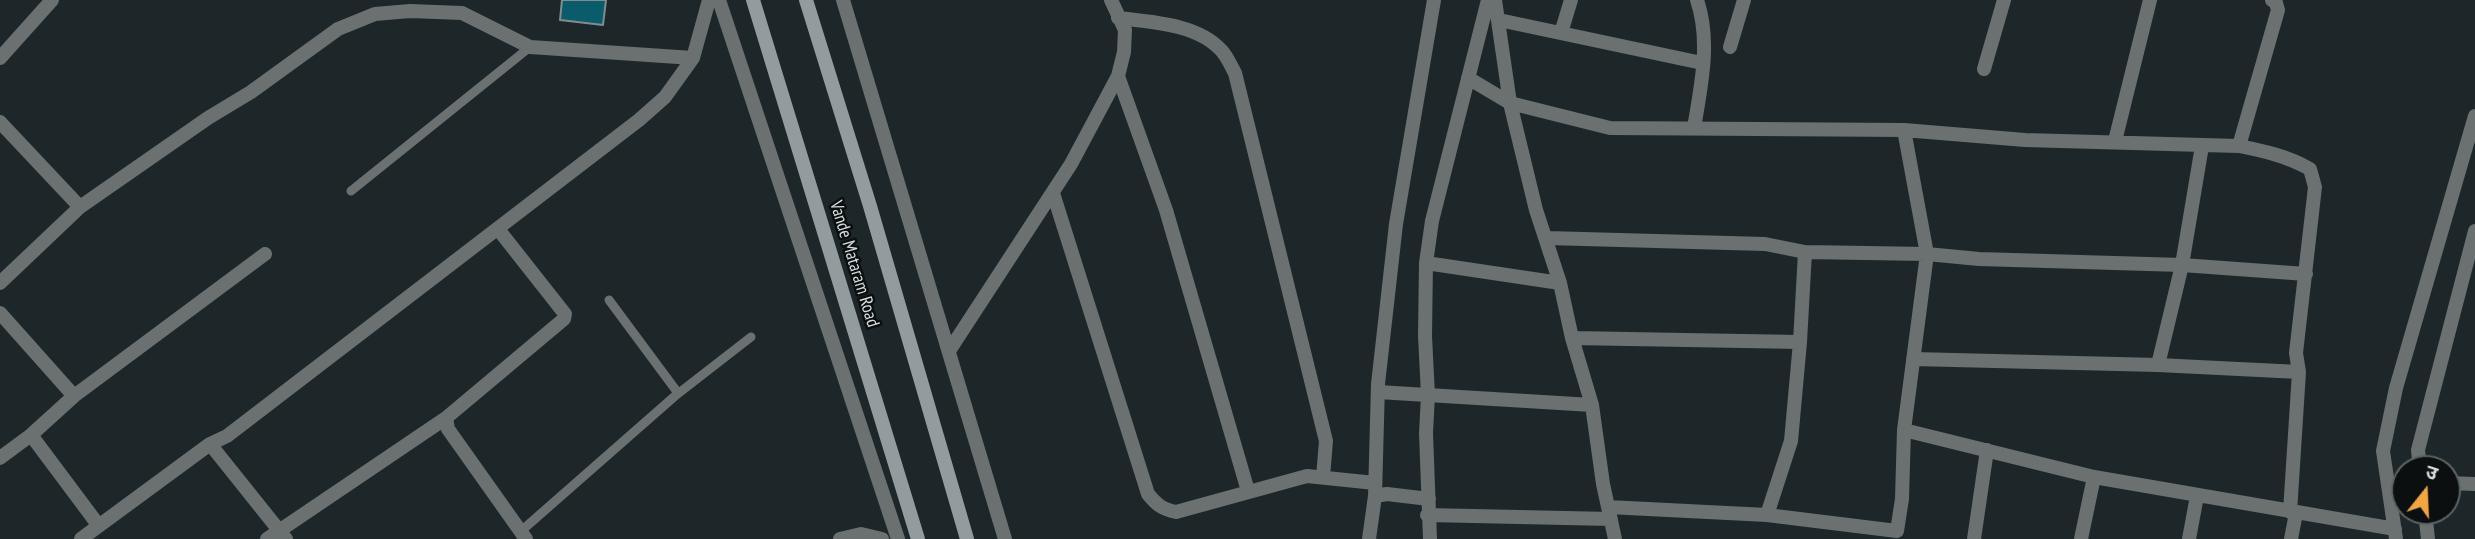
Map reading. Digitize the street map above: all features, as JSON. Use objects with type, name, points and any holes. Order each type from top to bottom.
[{"type":"main road","name":"Vande Mataram Road","points":[[753,0],[909,538]]},
{"type":"main road","name":"Vande Mataram Road","points":[[806,0],[870,206],[967,539]]},
{"type":"street","points":[[0,58],[52,0]]},
{"type":"street","points":[[80,539],[211,444],[227,436],[639,120],[665,97],[693,58],[709,0]]},
{"type":"street","points":[[719,0],[909,538]]},
{"type":"street","points":[[844,0],[1005,539]]},
{"type":"street","points":[[949,351],[1053,193],[1118,76],[1124,52],[1125,30],[1111,0]]},
{"type":"street","points":[[1369,539],[1375,489],[1378,392],[1396,224],[1434,0]]},
{"type":"street","points":[[1430,539],[1427,515],[1426,263],[1432,221],[1488,0]]},
{"type":"street","points":[[1495,0],[1510,103],[1536,209],[1560,283],[1572,338],[1592,405],[1615,539]]},
{"type":"street","points":[[1561,33],[1571,0]]},
{"type":"street","points":[[1694,128],[1706,35],[1698,0]]},
{"type":"street","points":[[1730,47],[1744,0]]},
{"type":"street","points":[[1984,69],[2004,0]]},
{"type":"street","points":[[2115,141],[2150,0]]},
{"type":"street","points":[[2239,146],[2278,10],[2276,2],[2272,0]]},
{"type":"street","points":[[0,283],[80,207],[208,118],[251,92],[338,29],[375,14],[410,11],[462,13],[530,47],[693,58]]},
{"type":"street","points":[[1118,18],[1173,26],[1205,38],[1222,50],[1235,74],[1325,441],[1323,477]]},
{"type":"street","points":[[1499,20],[1702,62]]},
{"type":"street","points":[[1118,76],[1166,210],[1248,491]]},
{"type":"street","points":[[1468,78],[1510,103],[1610,128],[1904,131],[2025,140],[2239,146],[2271,152],[2310,169],[2315,187],[2296,353],[2299,372],[2291,539]]},
{"type":"street","points":[[1905,430],[2094,477],[2293,512],[2395,534],[2384,451],[2396,388],[2475,116]]},
{"type":"street","points":[[0,122],[80,207]]},
{"type":"street","points":[[1427,515],[1767,515],[1897,531],[1902,499],[1905,430],[1927,254],[1904,131]]},
{"type":"street","points":[[2158,365],[2182,265],[2202,146]]},
{"type":"street","points":[[1053,193],[1148,494],[1163,510],[1176,512],[1307,477],[1323,477],[1387,494],[1429,499]]},
{"type":"street","points":[[211,444],[277,536],[446,418],[564,319],[565,314],[498,229]]},
{"type":"street","points":[[2419,455],[2420,440],[2475,231]]},
{"type":"street","points":[[1547,238],[1765,244],[1805,251],[2182,265],[2305,274]]},
{"type":"street","points":[[1767,515],[1791,442],[1805,251]]},
{"type":"street","points":[[0,458],[74,397],[265,254]]},
{"type":"street","points":[[1426,263],[1560,283]]},
{"type":"street","points":[[0,313],[74,397]]},
{"type":"street","points":[[1572,338],[1800,342]]},
{"type":"street","points":[[1913,359],[2158,365],[2299,372]]},
{"type":"street","points":[[1378,392],[1592,405]]},
{"type":"street","points":[[446,418],[448,429],[523,535]]},
{"type":"street","points":[[31,435],[99,526]]},
{"type":"street","points":[[1974,539],[1987,450]]},
{"type":"street","points":[[2081,539],[2094,477]]},
{"type":"street","points":[[2189,539],[2197,496]]},
{"type":"street","points":[[840,539],[861,534],[882,539]]},
{"type":"lane","points":[[351,191],[530,47]]},
{"type":"lane","points":[[609,300],[678,393]]},
{"type":"lane","points":[[523,535],[678,393],[751,337]]},
{"type":"building","points":[[562,0],[606,0],[603,25],[560,20]]}]
